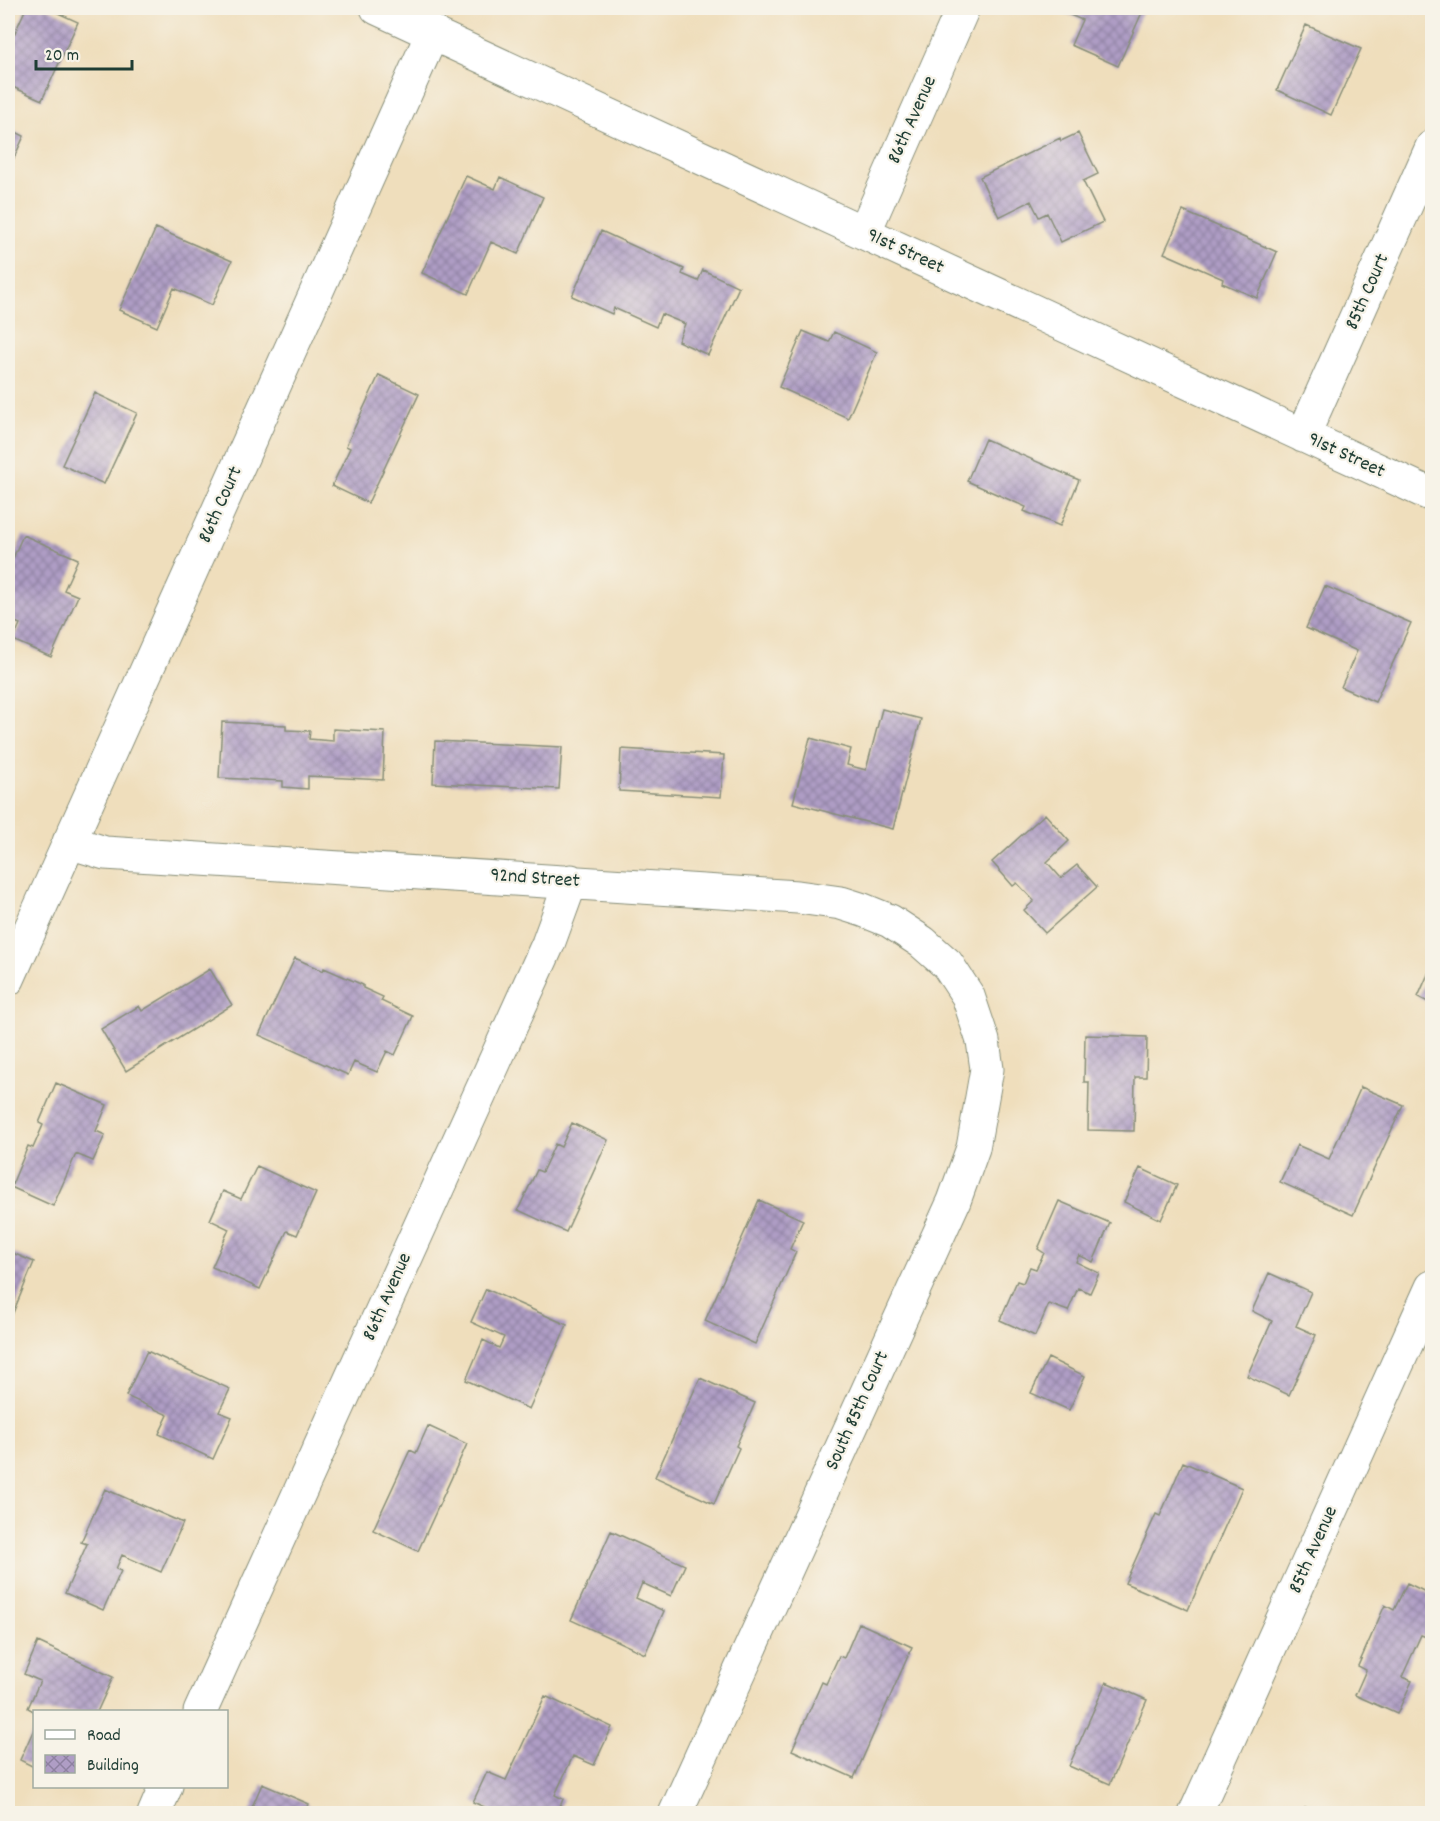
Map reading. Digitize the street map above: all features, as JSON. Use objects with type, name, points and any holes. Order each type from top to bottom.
[{"type":"street","name":"91st Street","points":[[377,8],[1432,495]]},
{"type":"street","name":"86th Avenue","points":[[864,233],[963,8]]},
{"type":"street","name":"86th Court","points":[[8,979],[433,32]]},
{"type":"street","name":"85th Court","points":[[1303,436],[1432,147]]},
{"type":"street","name":"92nd Street","points":[[69,843],[105,852],[570,881],[798,897],[840,903],[890,921],[922,942],[947,964],[968,996]]},
{"type":"street","name":"86th Avenue","points":[[201,1710],[548,944],[570,881]]},
{"type":"street","name":"South 85th Court","points":[[675,1814],[954,1201],[969,1159],[987,1069],[983,1041],[968,996]]},
{"type":"street","name":"85th Avenue","points":[[1195,1814],[1432,1287]]},
{"type":"street","points":[[154,1814],[165,1788]]},
{"type":"building","points":[[26,8],[47,8],[78,22],[42,100],[8,85],[8,48]]},
{"type":"building","points":[[1068,8],[1144,8],[1118,66],[1071,45],[1082,20],[1065,13]]},
{"type":"building","points":[[1306,25],[1361,49],[1331,115],[1277,90]]},
{"type":"building","points":[[8,128],[24,136],[8,171]]},
{"type":"building","points":[[1078,133],[1098,174],[1083,181],[1103,222],[1061,242],[1047,213],[1039,217],[1031,201],[999,217],[980,177],[1060,138],[1061,141]]},
{"type":"building","points":[[466,176],[495,189],[500,177],[543,197],[518,254],[491,242],[468,294],[422,273]]},
{"type":"building","points":[[1183,211],[1277,252],[1257,298],[1222,283],[1223,279],[1164,253]]},
{"type":"building","points":[[156,228],[232,261],[212,305],[174,288],[157,327],[119,310]]},
{"type":"building","points":[[601,231],[684,269],[682,274],[698,281],[703,270],[739,287],[708,355],[678,341],[685,324],[661,314],[656,327],[614,308],[612,314],[572,296]]},
{"type":"building","points":[[803,331],[829,342],[834,332],[877,352],[848,418],[779,387]]},
{"type":"building","points":[[379,375],[419,394],[368,503],[332,486],[350,448],[346,446]]},
{"type":"building","points":[[95,393],[137,413],[104,484],[62,465]]},
{"type":"building","points":[[985,439],[1079,480],[1060,526],[1024,511],[1026,507],[967,481]]},
{"type":"building","points":[[23,535],[78,559],[64,590],[78,596],[51,657],[13,640],[20,624],[8,619],[8,570]]},
{"type":"building","points":[[1325,586],[1411,623],[1375,702],[1341,687],[1357,651],[1306,628]]},
{"type":"building","points":[[882,709],[921,719],[893,829],[793,803],[810,738],[851,749],[847,765],[866,770]]},
{"type":"building","points":[[222,722],[286,725],[286,730],[310,731],[309,739],[333,741],[333,729],[385,732],[383,780],[308,776],[308,789],[283,787],[283,781],[219,778]]},
{"type":"building","points":[[435,741],[562,747],[559,789],[433,783]]},
{"type":"building","points":[[621,749],[724,755],[721,797],[619,791]]},
{"type":"building","points":[[1045,814],[1069,841],[1047,862],[1061,878],[1077,865],[1097,887],[1045,933],[1024,910],[1034,901],[1017,883],[1013,886],[992,862]]},
{"type":"building","points":[[295,958],[363,985],[363,988],[383,997],[381,1001],[413,1016],[395,1055],[387,1051],[377,1072],[354,1062],[348,1075],[259,1035]]},
{"type":"building","points":[[1432,965],[1432,1004],[1418,997]]},
{"type":"building","points":[[210,969],[232,1005],[126,1071],[101,1029],[139,1006],[142,1011]]},
{"type":"building","points":[[1085,1035],[1147,1037],[1146,1077],[1135,1077],[1134,1131],[1088,1130],[1089,1082],[1084,1082]]},
{"type":"building","points":[[56,1083],[107,1105],[96,1131],[105,1135],[93,1161],[76,1154],[53,1206],[11,1187],[28,1146],[33,1148],[43,1125],[39,1123]]},
{"type":"building","points":[[1361,1087],[1403,1105],[1353,1215],[1280,1182],[1297,1145],[1329,1159]]},
{"type":"building","points":[[572,1123],[608,1140],[566,1232],[518,1210],[537,1170],[542,1172],[555,1144],[561,1147]]},
{"type":"building","points":[[257,1166],[316,1193],[297,1235],[287,1231],[260,1289],[212,1267],[229,1229],[210,1220],[223,1191],[241,1199]]},
{"type":"building","points":[[1140,1168],[1177,1185],[1161,1220],[1124,1202]]},
{"type":"building","points":[[759,1200],[803,1220],[790,1249],[796,1252],[755,1344],[705,1321]]},
{"type":"building","points":[[1059,1201],[1110,1223],[1093,1262],[1079,1255],[1076,1262],[1099,1273],[1090,1293],[1078,1288],[1068,1311],[1049,1304],[1035,1336],[1000,1320],[1017,1281],[1023,1283],[1030,1267],[1036,1269],[1044,1253],[1038,1249]]},
{"type":"building","points":[[8,1251],[34,1262],[8,1325]]},
{"type":"building","points":[[1269,1273],[1311,1292],[1296,1326],[1316,1335],[1289,1395],[1247,1376],[1272,1321],[1252,1311]]},
{"type":"building","points":[[486,1289],[567,1325],[529,1409],[466,1380],[483,1340],[499,1348],[504,1337],[471,1322]]},
{"type":"building","points":[[147,1351],[230,1389],[219,1412],[232,1417],[213,1459],[159,1434],[168,1415],[126,1396]]},
{"type":"building","points":[[1048,1358],[1085,1376],[1069,1410],[1031,1393]]},
{"type":"building","points":[[700,1378],[755,1403],[736,1446],[739,1448],[714,1504],[655,1477]]},
{"type":"building","points":[[428,1426],[467,1444],[418,1551],[373,1530],[410,1450],[416,1453]]},
{"type":"building","points":[[1183,1462],[1242,1488],[1188,1610],[1125,1583],[1156,1514],[1160,1516]]},
{"type":"building","points":[[105,1489],[183,1523],[161,1572],[122,1555],[116,1569],[121,1571],[103,1610],[65,1593],[87,1544],[81,1542]]},
{"type":"building","points":[[611,1531],[685,1565],[671,1596],[642,1583],[636,1598],[664,1611],[645,1654],[571,1620]]},
{"type":"building","points":[[1407,1583],[1432,1595],[1432,1639],[1421,1635],[1402,1677],[1412,1681],[1397,1714],[1355,1695],[1366,1670],[1358,1666],[1385,1605],[1394,1610]]},
{"type":"building","points":[[859,1623],[912,1647],[854,1778],[792,1750],[822,1682],[826,1684],[839,1656],[844,1658]]},
{"type":"building","points":[[38,1642],[113,1677],[98,1710],[33,1711],[28,1708],[40,1681],[24,1674]]},
{"type":"building","points":[[1106,1682],[1147,1700],[1110,1784],[1069,1766]]},
{"type":"building","points":[[545,1696],[612,1727],[594,1765],[573,1756],[555,1795],[563,1799],[557,1814],[500,1814],[473,1802],[487,1772],[506,1780]]},
{"type":"building","points":[[33,1731],[33,1766],[20,1760]]},
{"type":"building","points":[[262,1784],[309,1804],[305,1814],[249,1814]]},
{"type":"building","points":[[1305,1808],[1317,1814],[1303,1814]]}]
